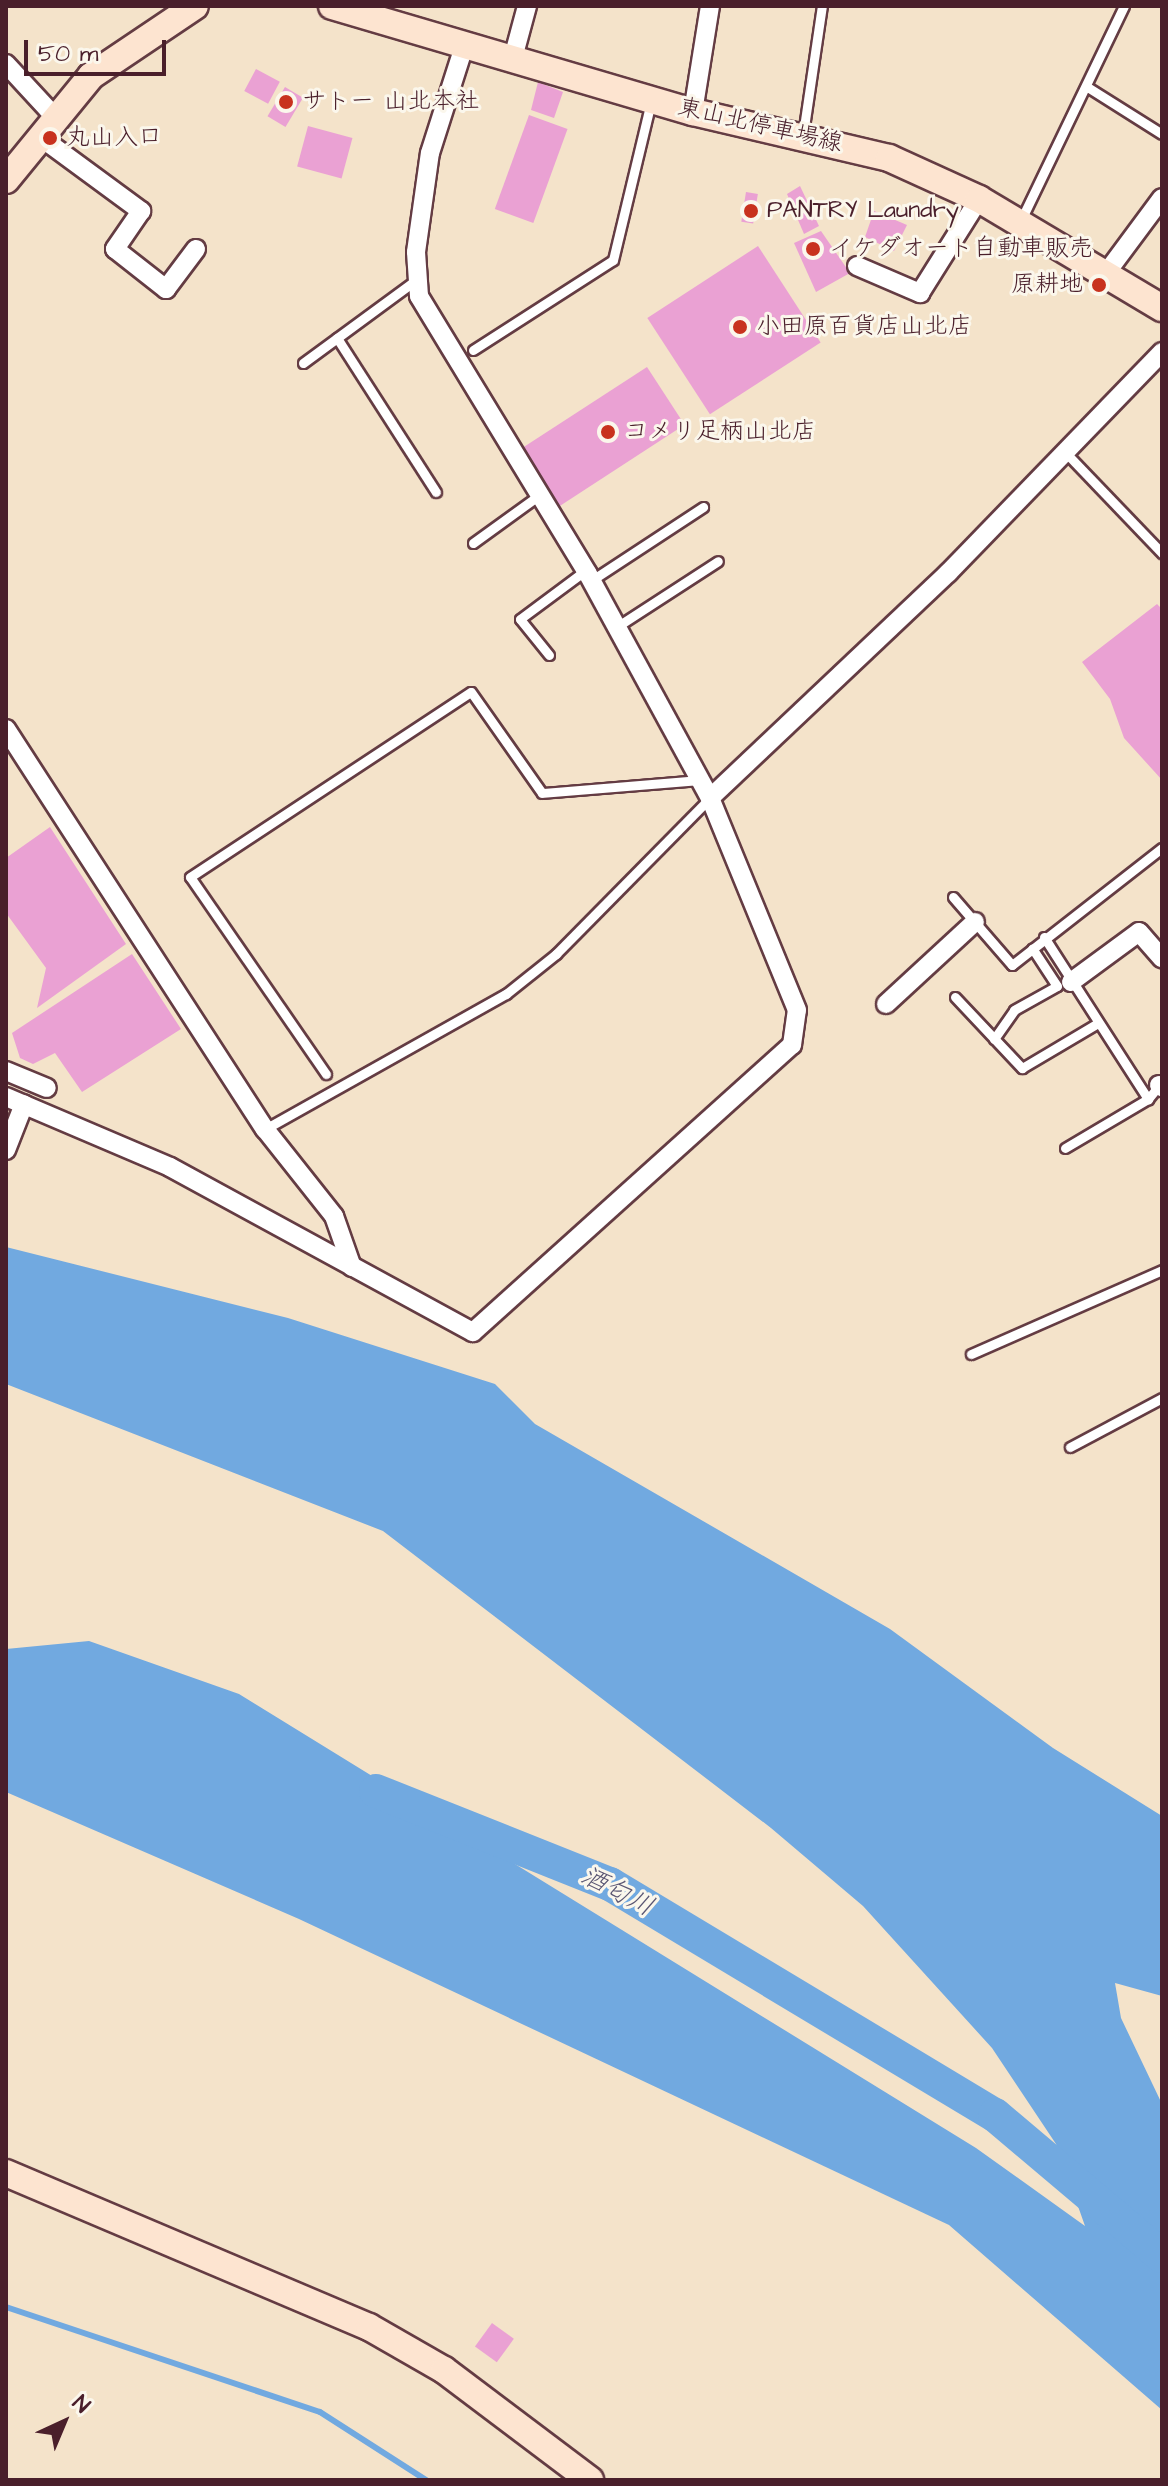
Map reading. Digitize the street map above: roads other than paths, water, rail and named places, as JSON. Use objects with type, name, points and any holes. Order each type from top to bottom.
[{"type":"main road","points":[[6,180],[47,126],[123,49],[195,6]]},
{"type":"main road","name":"東山北停車場線","points":[[343,7],[693,112],[803,134],[889,158],[979,199],[1161,305]]},
{"type":"main road","points":[[6,2173],[369,2327],[444,2370],[590,2480]]},
{"type":"street","points":[[513,58],[527,6]]},
{"type":"street","points":[[693,112],[710,6]]},
{"type":"street","points":[[6,1097],[170,1167],[473,1332],[792,1045],[797,1010],[710,798],[618,626],[538,496],[416,280],[430,153],[465,43]]},
{"type":"street","points":[[6,64],[47,126],[141,211],[115,249],[166,289],[196,249]]},
{"type":"street","points":[[1107,272],[1162,198]]},
{"type":"street","points":[[857,266],[920,293],[979,199]]},
{"type":"street","points":[[710,798],[1066,453],[1162,352]]},
{"type":"street","points":[[6,729],[265,1129],[334,1216],[352,1267]]},
{"type":"street","points":[[886,1004],[975,922]]},
{"type":"street","points":[[1071,982],[1139,932],[1162,958]]},
{"type":"street","points":[[6,1071],[47,1088]]},
{"type":"street","points":[[6,1150],[24,1104]]},
{"type":"lane","points":[[803,134],[822,6]]},
{"type":"lane","points":[[1020,222],[1089,88],[1124,6]]},
{"type":"lane","points":[[1089,88],[1162,134]]},
{"type":"lane","points":[[473,350],[613,260],[652,100]]},
{"type":"lane","points":[[303,363],[416,280]]},
{"type":"lane","points":[[337,338],[436,492]]},
{"type":"lane","points":[[1066,453],[1162,553]]},
{"type":"lane","points":[[473,543],[538,496]]},
{"type":"lane","points":[[549,655],[520,619],[703,507]]},
{"type":"lane","points":[[618,626],[718,561]]},
{"type":"lane","points":[[326,1074],[190,877],[471,692],[542,793],[701,780]]},
{"type":"lane","points":[[265,1129],[506,994],[556,954],[710,798]]},
{"type":"lane","points":[[953,897],[1012,965],[1162,848]]},
{"type":"lane","points":[[1044,937],[1098,1023],[1158,1088],[1065,1148]]},
{"type":"lane","points":[[994,1039],[1014,1010],[1057,986],[1032,948]]},
{"type":"lane","points":[[955,997],[1022,1068],[1098,1023]]},
{"type":"lane","points":[[971,1354],[1162,1270]]},
{"type":"lane","points":[[1070,1447],[1162,1398]]},
{"type":"water","points":[[6,1247],[288,1318],[495,1384],[535,1424],[890,1629],[1053,1748],[1162,1816],[1162,1996],[1115,1983],[1121,2018],[1162,2104],[1162,2410],[949,2225],[299,1919],[6,1792],[6,1649],[89,1641],[239,1694],[976,2148],[1085,2226],[1056,2144],[992,2048],[863,1906],[771,1828],[383,1531],[6,1384]]},
{"type":"waterway","name":"酒匂川","points":[[376,1791],[610,1884],[995,2115],[1162,2256]]},
{"type":"waterway","points":[[6,2307],[320,2412],[426,2480]]},
{"type":"place","name":"サトー 山北本社","points":[[286,102]]},
{"type":"place","name":"丸山入口","points":[[50,138]]},
{"type":"place","name":"PANTRY Laundry","points":[[751,211]]},
{"type":"place","name":"イケダオート自動車販売","points":[[813,249]]},
{"type":"place","name":"原耕地","points":[[1099,285]]},
{"type":"place","name":"小田原百貨店山北店","points":[[740,327]]},
{"type":"place","name":"コメリ足柄山北店","points":[[608,432]]}]
